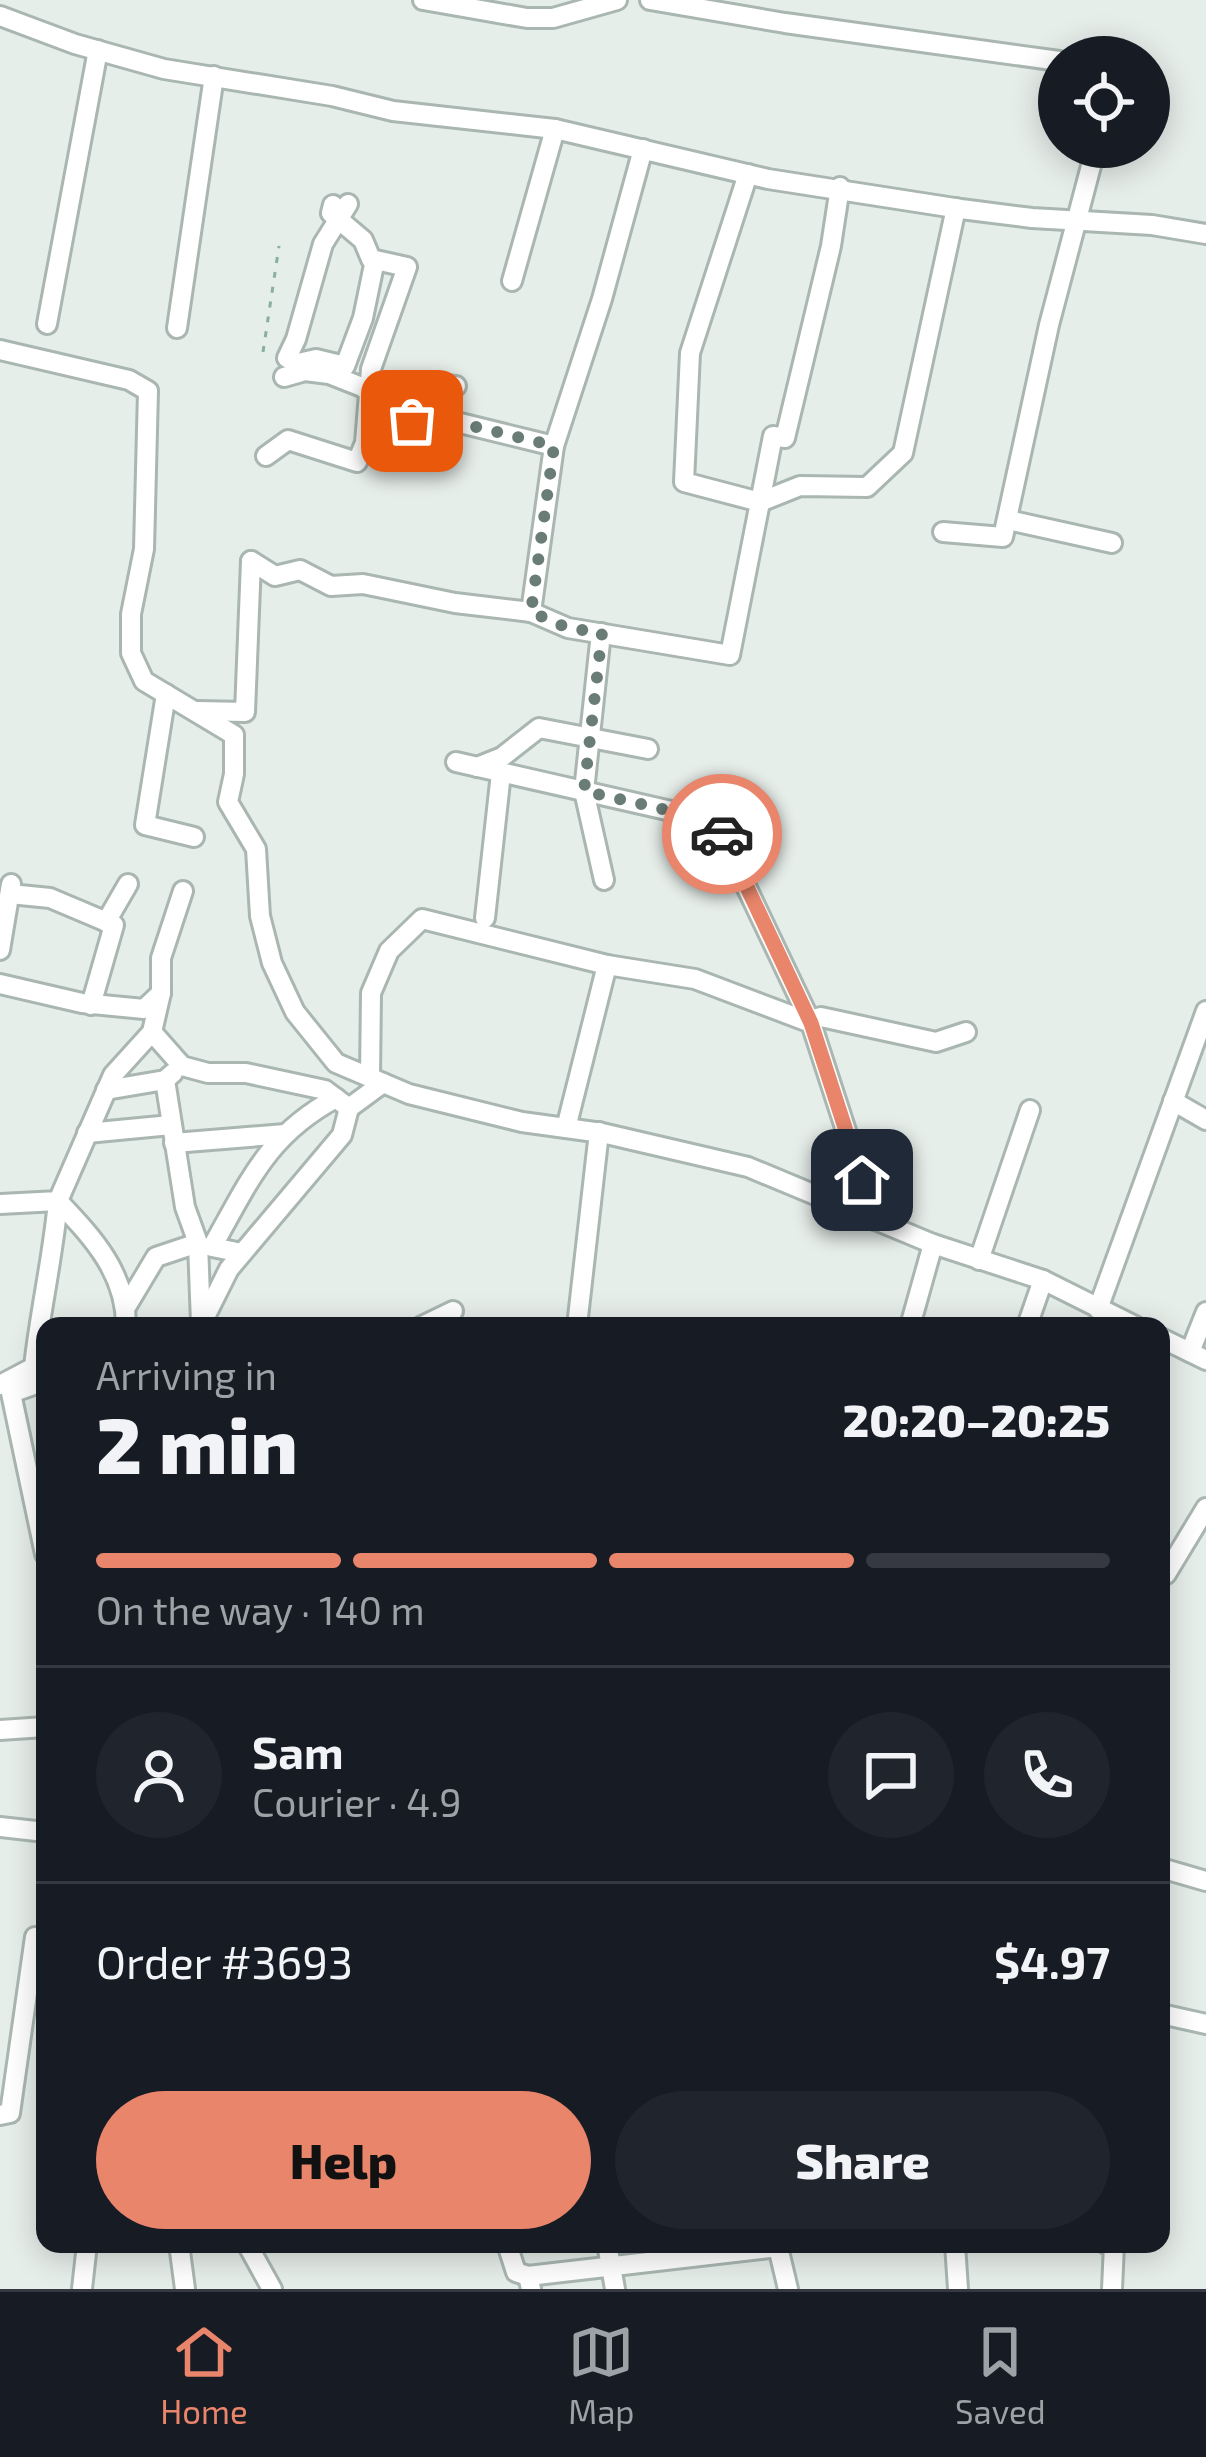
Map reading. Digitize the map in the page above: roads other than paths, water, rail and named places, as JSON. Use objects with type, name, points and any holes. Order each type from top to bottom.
[{"type":"street","points":[[423,0],[540,18],[617,0]]},
{"type":"street","points":[[650,0],[1038,58]]},
{"type":"street","points":[[0,16],[164,69],[332,96],[393,111],[555,129],[748,174],[956,208],[1206,234]]},
{"type":"street","points":[[47,324],[98,50]]},
{"type":"street","points":[[177,328],[214,76]]},
{"type":"street","points":[[512,280],[555,129]]},
{"type":"street","points":[[531,612],[554,446],[602,299],[643,149]]},
{"type":"street","points":[[943,532],[1003,538],[1090,168]]},
{"type":"street","points":[[748,174],[690,353],[685,482],[760,502],[800,486],[867,487],[903,453],[956,208]]},
{"type":"street","points":[[196,710],[245,712],[251,561],[274,576],[301,570],[331,586],[362,584],[454,603],[531,612],[568,628],[730,655],[773,436],[785,438],[831,246],[839,187]]},
{"type":"street","points":[[266,456],[288,440],[357,461],[365,443],[367,390],[407,266],[371,259],[340,210],[323,244],[286,367]]},
{"type":"street","points":[[286,367],[316,359],[345,366],[363,318],[375,260]]},
{"type":"street","points":[[0,350],[129,380],[148,391],[144,549],[131,614],[131,653],[144,681],[226,728],[236,742],[228,802],[256,849],[260,916],[272,963],[295,1012],[336,1063],[409,1094],[748,1167],[933,1244],[1043,1280],[1115,1317]]},
{"type":"street","points":[[286,367],[329,374],[367,390],[412,421],[456,422],[554,446]]},
{"type":"street","points":[[431,384],[457,386]]},
{"type":"street","points":[[1008,520],[1112,543]]},
{"type":"street","points":[[602,633],[584,791],[604,880]]},
{"type":"street","points":[[166,694],[145,825],[194,838]]},
{"type":"street","points":[[476,767],[502,757],[539,728],[648,748]]},
{"type":"street","points":[[456,762],[715,821],[809,1020],[875,1220]]},
{"type":"street","points":[[485,918],[501,773]]},
{"type":"street","points":[[106,922],[128,884]]},
{"type":"street","points":[[0,950],[10,889],[50,898],[113,926],[91,1005]]},
{"type":"street","points":[[40,1317],[52,1265],[58,1201],[113,1075],[152,1032],[161,993],[161,958],[183,891]]},
{"type":"street","points":[[376,1080],[371,993],[389,951],[422,919],[607,965],[694,979],[809,1020],[821,1017],[936,1042],[966,1033]]},
{"type":"street","points":[[566,1128],[607,965]]},
{"type":"street","points":[[0,984],[91,1005],[144,1009],[161,993]]},
{"type":"street","points":[[1098,1309],[1206,1011]]},
{"type":"street","points":[[152,1032],[182,1066],[208,1073],[246,1073],[325,1090],[343,1103]]},
{"type":"street","points":[[106,1090],[166,1080],[182,1066]]},
{"type":"street","points":[[166,1080],[185,1207],[198,1243],[199,1317]]},
{"type":"street","points":[[242,1253],[212,1246],[267,1152],[303,1116],[343,1103],[376,1080]]},
{"type":"street","points":[[1173,1101],[1206,1120]]},
{"type":"street","points":[[203,1317],[229,1269],[342,1136],[343,1103]]},
{"type":"street","points":[[980,1260],[1030,1110]]},
{"type":"street","points":[[579,1317],[599,1132]]},
{"type":"street","points":[[87,1133],[285,1134]]},
{"type":"street","points":[[0,1204],[58,1201]]},
{"type":"street","points":[[58,1201],[114,1269],[126,1317]]},
{"type":"street","points":[[126,1317],[156,1257],[198,1243]]},
{"type":"street","points":[[913,1317],[933,1244]]},
{"type":"street","points":[[1030,1317],[1043,1280]]},
{"type":"street","points":[[441,1317],[453,1311]]},
{"type":"street","points":[[1170,1342],[1198,1356],[1206,1312]]},
{"type":"street","points":[[0,1384],[34,1367],[36,1349]]},
{"type":"street","points":[[36,1384],[11,1393],[36,1511]]},
{"type":"street","points":[[1170,1567],[1206,1508]]},
{"type":"street","points":[[0,1730],[36,1728]]},
{"type":"street","points":[[0,1827],[36,1831]]},
{"type":"street","points":[[1170,1871],[1206,1881]]},
{"type":"street","points":[[0,2114],[10,2113],[35,1937]]},
{"type":"street","points":[[1170,2016],[1206,2024]]},
{"type":"street","points":[[82,2289],[86,2253]]},
{"type":"street","points":[[180,2253],[185,2289]]},
{"type":"street","points":[[252,2253],[272,2289]]},
{"type":"street","points":[[510,2253],[516,2272],[529,2282],[725,2253]]},
{"type":"street","points":[[608,2253],[615,2289]]},
{"type":"street","points":[[780,2253],[788,2289]]},
{"type":"street","points":[[956,2253],[958,2289]]},
{"type":"street","points":[[1112,2289],[1114,2253]]}]
